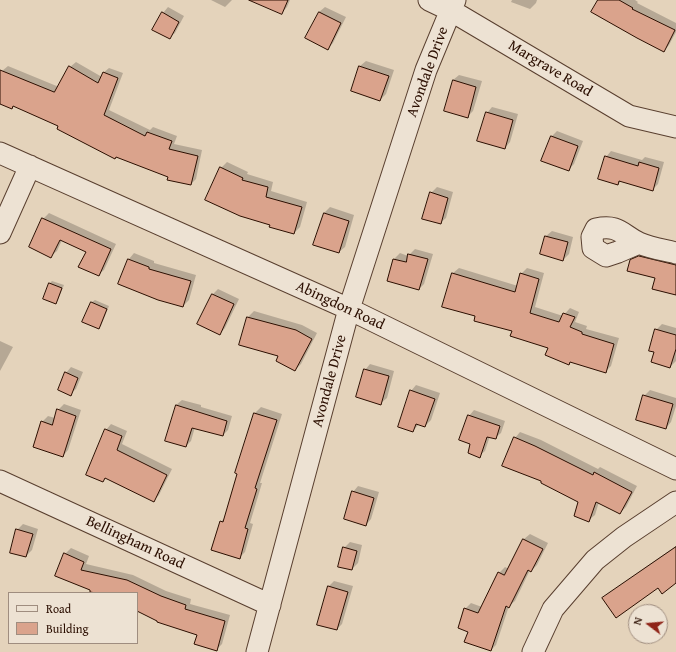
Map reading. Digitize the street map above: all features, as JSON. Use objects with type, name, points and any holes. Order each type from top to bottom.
[{"type":"street","name":"Margrave Road","points":[[429,0],[453,5],[629,116],[676,127]]},
{"type":"street","name":"Avondale Drive","points":[[257,652],[349,309],[426,70],[453,5]]},
{"type":"street","name":"Abingdon Road","points":[[0,153],[349,309],[676,469]]},
{"type":"street","points":[[0,233],[30,166]]},
{"type":"street","points":[[639,243],[676,253]]},
{"type":"street","name":"Bellingham Road","points":[[0,480],[270,604]]},
{"type":"street","points":[[533,652],[553,609],[595,560],[624,537],[676,502]]},
{"type":"building","points":[[249,0],[288,0],[282,14]]},
{"type":"building","points":[[598,0],[619,0],[633,8],[632,9],[675,30],[664,52],[591,12]]},
{"type":"building","points":[[162,12],[179,22],[170,39],[152,30]]},
{"type":"building","points":[[319,12],[341,23],[328,50],[305,38]]},
{"type":"building","points":[[69,66],[98,83],[103,72],[118,78],[104,115],[145,136],[147,132],[172,141],[169,149],[198,156],[191,185],[167,180],[168,177],[116,157],[115,159],[57,129],[58,126],[13,106],[12,109],[0,104],[0,70],[54,92]]},
{"type":"building","points":[[359,66],[389,76],[380,101],[351,91]]},
{"type":"building","points":[[453,80],[476,87],[468,118],[444,111]]},
{"type":"building","points":[[486,112],[513,120],[505,149],[477,141]]},
{"type":"building","points":[[551,136],[578,146],[569,171],[541,161]]},
{"type":"building","points":[[605,156],[638,166],[639,162],[659,168],[653,191],[619,181],[618,185],[598,179]]},
{"type":"building","points":[[220,167],[243,178],[242,180],[268,187],[266,197],[302,207],[294,234],[269,227],[270,225],[240,216],[205,200]]},
{"type":"building","points":[[430,192],[448,198],[441,224],[422,219]]},
{"type":"building","points":[[324,213],[349,221],[339,253],[313,245]]},
{"type":"building","points":[[42,218],[111,249],[99,276],[78,267],[86,252],[60,240],[51,258],[29,247]]},
{"type":"building","points":[[545,236],[568,242],[563,261],[540,254]]},
{"type":"building","points":[[408,254],[428,259],[419,290],[387,281],[393,259],[406,262]]},
{"type":"building","points":[[639,256],[676,265],[676,295],[652,289],[655,278],[627,271],[630,260]]},
{"type":"building","points":[[128,259],[149,267],[149,269],[191,281],[183,307],[158,300],[118,284]]},
{"type":"building","points":[[452,273],[515,292],[520,273],[539,279],[530,313],[559,322],[563,313],[575,317],[570,327],[582,332],[582,334],[614,344],[606,373],[570,362],[569,365],[545,355],[548,348],[510,336],[512,331],[474,321],[475,316],[442,307]]},
{"type":"building","points":[[49,283],[62,288],[56,304],[43,299]]},
{"type":"building","points":[[212,294],[234,304],[220,335],[197,324]]},
{"type":"building","points":[[91,302],[107,309],[99,329],[82,322]]},
{"type":"building","points":[[247,317],[296,330],[312,339],[295,371],[276,361],[278,356],[239,345]]},
{"type":"building","points":[[655,329],[676,335],[676,349],[670,368],[651,362],[654,352],[649,351]]},
{"type":"building","points":[[364,369],[389,376],[381,405],[356,397]]},
{"type":"building","points":[[65,372],[78,378],[71,396],[58,390]]},
{"type":"building","points":[[410,390],[435,399],[425,427],[416,424],[413,432],[398,427]]},
{"type":"building","points":[[643,395],[673,404],[666,429],[636,420]]},
{"type":"building","points":[[176,405],[227,421],[223,436],[192,428],[186,447],[165,441]]},
{"type":"building","points":[[57,409],[76,416],[63,457],[33,447],[41,421],[52,425]]},
{"type":"building","points":[[254,413],[277,420],[255,488],[257,489],[245,528],[248,529],[240,559],[211,550],[220,521],[223,522],[237,474],[235,473]]},
{"type":"building","points":[[468,415],[500,426],[496,439],[487,437],[480,458],[468,453],[470,444],[459,440]]},
{"type":"building","points":[[105,429],[122,436],[117,450],[167,475],[154,502],[105,478],[103,482],[86,475]]},
{"type":"building","points":[[514,437],[593,475],[594,472],[632,492],[620,514],[596,502],[589,522],[574,516],[578,502],[541,483],[541,481],[502,466]]},
{"type":"building","points":[[352,491],[374,498],[366,526],[344,519]]},
{"type":"building","points":[[16,529],[33,534],[26,557],[10,553]]},
{"type":"building","points":[[523,539],[543,549],[531,572],[528,570],[509,608],[506,606],[491,651],[464,642],[468,632],[458,628],[464,608],[478,613],[498,572],[504,575]]},
{"type":"building","points":[[343,547],[357,551],[352,570],[338,567]]},
{"type":"building","points":[[676,547],[676,583],[662,594],[658,588],[636,604],[628,604],[628,609],[616,618],[602,598]]},
{"type":"building","points":[[64,553],[84,562],[81,570],[127,580],[161,596],[186,605],[185,609],[225,621],[217,651],[194,644],[197,635],[157,622],[138,612],[138,592],[90,592],[90,590],[55,576]]},
{"type":"building","points":[[328,586],[348,592],[337,630],[317,625]]}]
